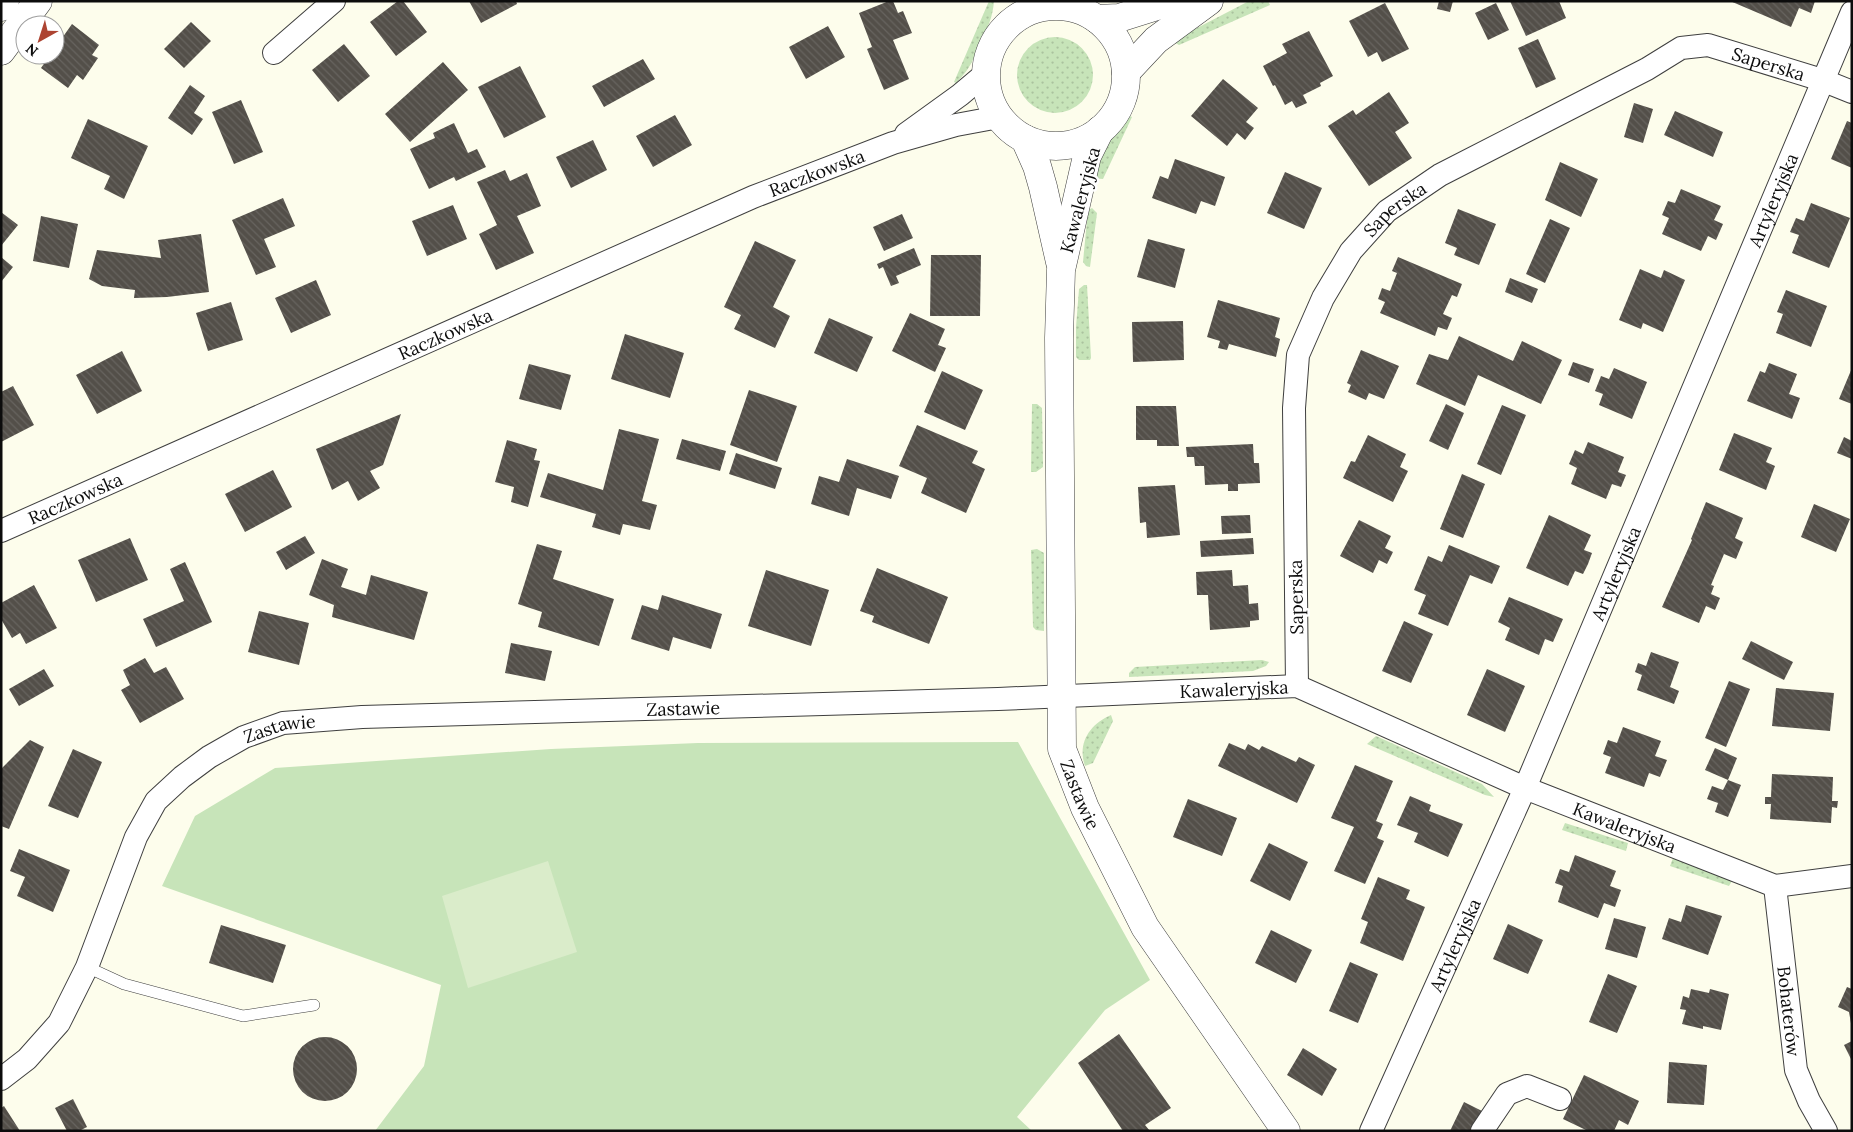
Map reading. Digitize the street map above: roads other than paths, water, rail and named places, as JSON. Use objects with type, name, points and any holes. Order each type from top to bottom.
[{"type":"street","points":[[1,7],[6,1]]},
{"type":"street","points":[[1,51],[38,1]]},
{"type":"street","points":[[274,53],[334,1]]},
{"type":"street","points":[[1097,19],[1119,18],[1173,1]]},
{"type":"street","points":[[1126,72],[1156,40],[1209,1]]},
{"type":"street","points":[[1056,3],[1078,9],[1097,19],[1112,34],[1122,52],[1126,72],[1123,94],[1115,114],[1100,130],[1083,140],[1064,145],[1044,145],[1025,139],[1011,130],[999,117],[989,96],[985,74],[988,54],[1010,11],[1033,9],[1056,3]]},
{"type":"street","name":"Artyleryjska","points":[[1371,1131],[1525,788],[1852,12]]},
{"type":"street","name":"Saperska","points":[[1297,686],[1294,408],[1298,355],[1323,298],[1351,251],[1387,211],[1440,175],[1647,69],[1681,48],[1708,45],[1822,80],[1852,92]]},
{"type":"street","name":"Raczkowska","points":[[893,143],[960,95],[985,74]]},
{"type":"street","name":"Raczkowska","points":[[1,530],[753,197],[893,143],[956,125],[999,117]]},
{"type":"street","name":"Kawaleryjska","points":[[1100,130],[1087,156],[1061,270],[1062,696],[1297,686],[1525,788],[1775,886],[1852,876]]},
{"type":"street","name":"Kawaleryjska","points":[[1025,139],[1041,180],[1061,270]]},
{"type":"street","name":"Zastawie","points":[[1,1080],[27,1059],[60,1024],[87,967],[136,837],[156,801],[182,777],[209,757],[244,737],[283,722],[372,717],[1062,696],[1062,749],[1085,808],[1145,927],[1286,1131]]},
{"type":"street","name":"Bohaterów","points":[[1775,886],[1796,1070],[1809,1101],[1826,1131]]},
{"type":"street","points":[[1482,1131],[1507,1094],[1527,1086],[1560,1099]]},
{"type":"lane","points":[[87,967],[124,984],[244,1016],[314,1005]]}]
